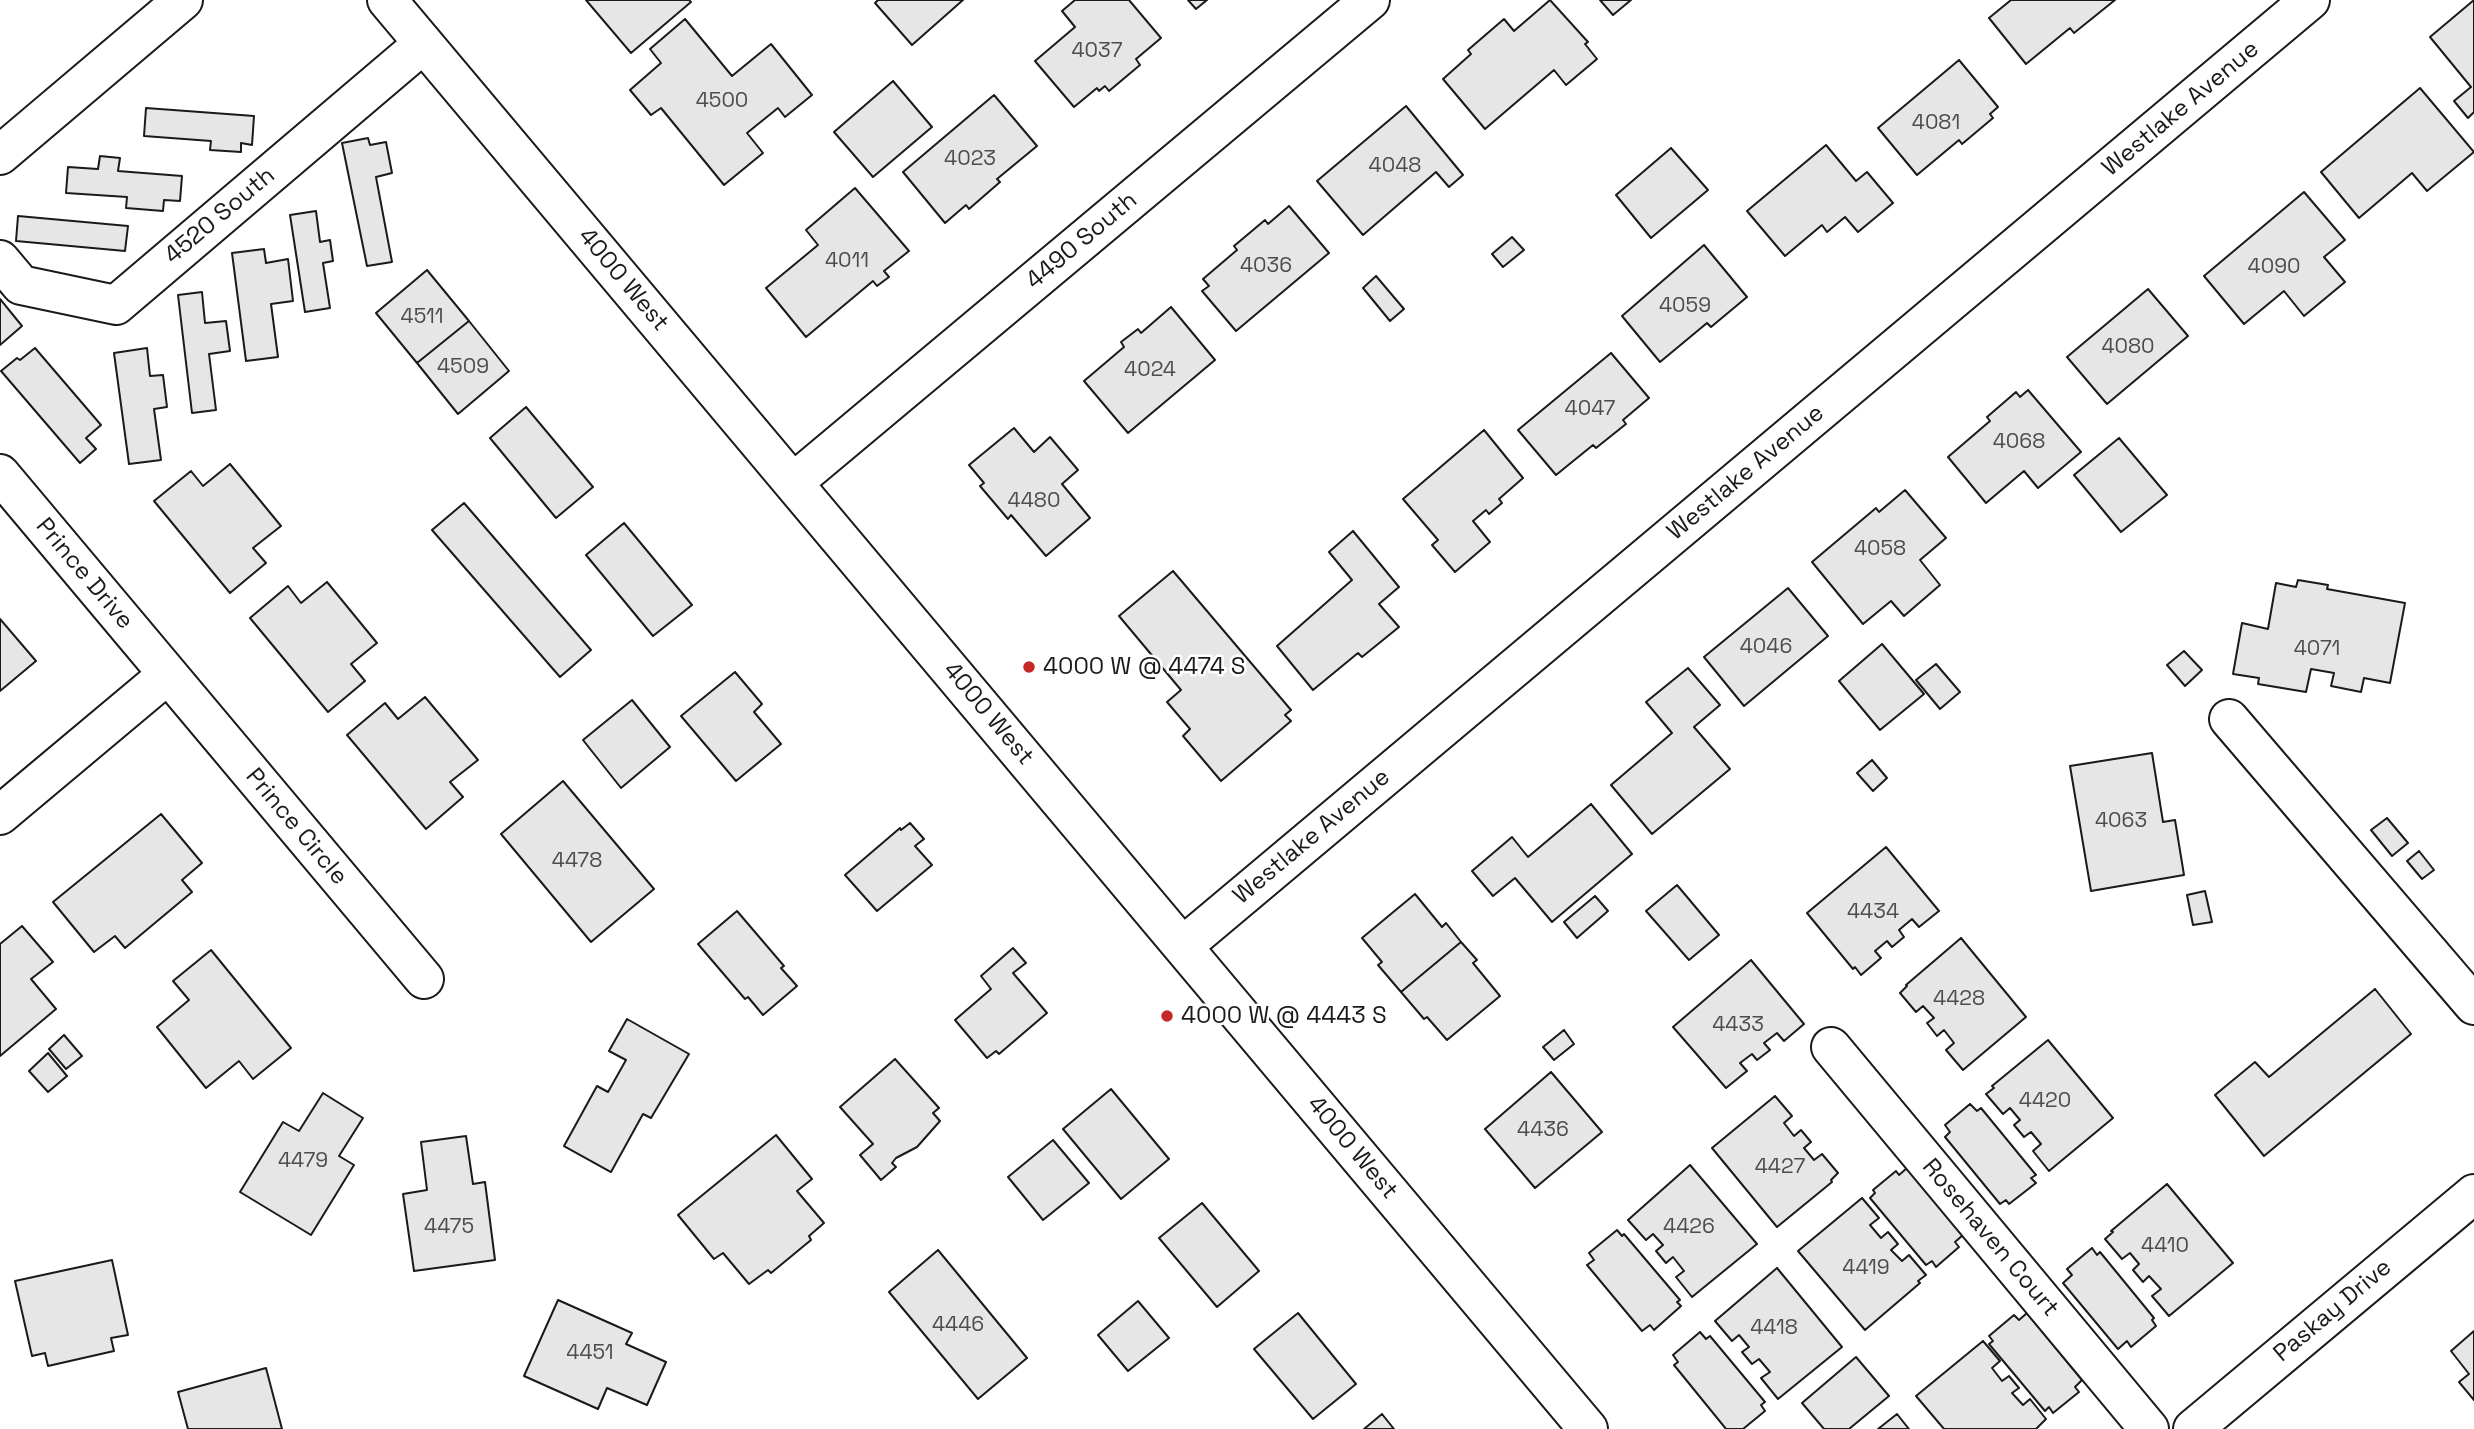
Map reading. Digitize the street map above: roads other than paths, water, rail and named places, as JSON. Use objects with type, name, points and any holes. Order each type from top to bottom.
[{"type":"street","points":[[0,155],[183,0]]},
{"type":"street","name":"4000 West","points":[[387,0],[1588,1429]]},
{"type":"street","name":"4490 South","points":[[794,482],[1370,0]]},
{"type":"street","name":"Westlake Avenue","points":[[1182,946],[2310,0]]},
{"type":"street","name":"4520 South","points":[[0,260],[21,285],[116,304],[423,44]]},
{"type":"street","name":"Prince Drive","points":[[0,474],[167,675]]},
{"type":"street","points":[[0,816],[167,675]]},
{"type":"street","name":"Prince Circle","points":[[167,675],[424,979]]},
{"type":"street","points":[[2229,719],[2474,1005]]},
{"type":"street","name":"Rosehaven Court","points":[[1831,1046],[2149,1429]]},
{"type":"street","name":"Paskay Drive","points":[[2193,1429],[2474,1194]]},
{"type":"place","name":"4000 W @ 4474 S","points":[[1029,667]]},
{"type":"place","name":"4000 W @ 4443 S","points":[[1167,1016]]}]
